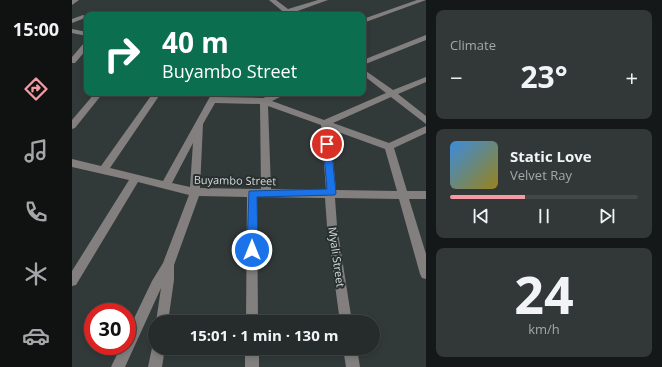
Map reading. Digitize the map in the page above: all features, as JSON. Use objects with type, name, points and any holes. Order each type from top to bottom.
[{"type":"street","points":[[72,3],[76,0]]},
{"type":"street","points":[[272,0],[287,12]]},
{"type":"street","points":[[294,12],[325,0]]},
{"type":"street","points":[[366,20],[423,0]]},
{"type":"street","points":[[72,21],[83,17]]},
{"type":"street","points":[[72,31],[84,33]]},
{"type":"street","points":[[366,61],[426,37]]},
{"type":"street","points":[[72,61],[84,48]]},
{"type":"street","points":[[366,73],[426,121]]},
{"type":"street","points":[[325,123],[426,79]]},
{"type":"street","points":[[72,126],[97,96]]},
{"type":"street","points":[[104,170],[155,96]]},
{"type":"street","points":[[259,96],[264,100],[266,192]]},
{"type":"street","points":[[264,100],[275,96]]},
{"type":"street","points":[[166,185],[214,97],[264,100],[389,147],[426,129]]},
{"type":"street","name":"Myali Street","points":[[325,123],[332,193],[330,199],[332,226],[345,315]]},
{"type":"street","points":[[118,367],[156,285],[168,265],[195,192],[199,124]]},
{"type":"street","points":[[389,147],[426,274]]},
{"type":"street","name":"Buyambo Street","points":[[74,166],[104,170],[135,179],[195,192],[332,193],[404,196],[426,195]]},
{"type":"street","points":[[72,281],[135,179]]},
{"type":"street","points":[[252,193],[252,315]]},
{"type":"street","points":[[163,315],[168,280],[168,265]]},
{"type":"street","points":[[155,367],[157,355]]},
{"type":"street","points":[[252,355],[252,367]]},
{"type":"street","points":[[351,355],[353,367]]},
{"type":"route","points":[[252,250],[252,193],[332,193],[327,144]]}]
